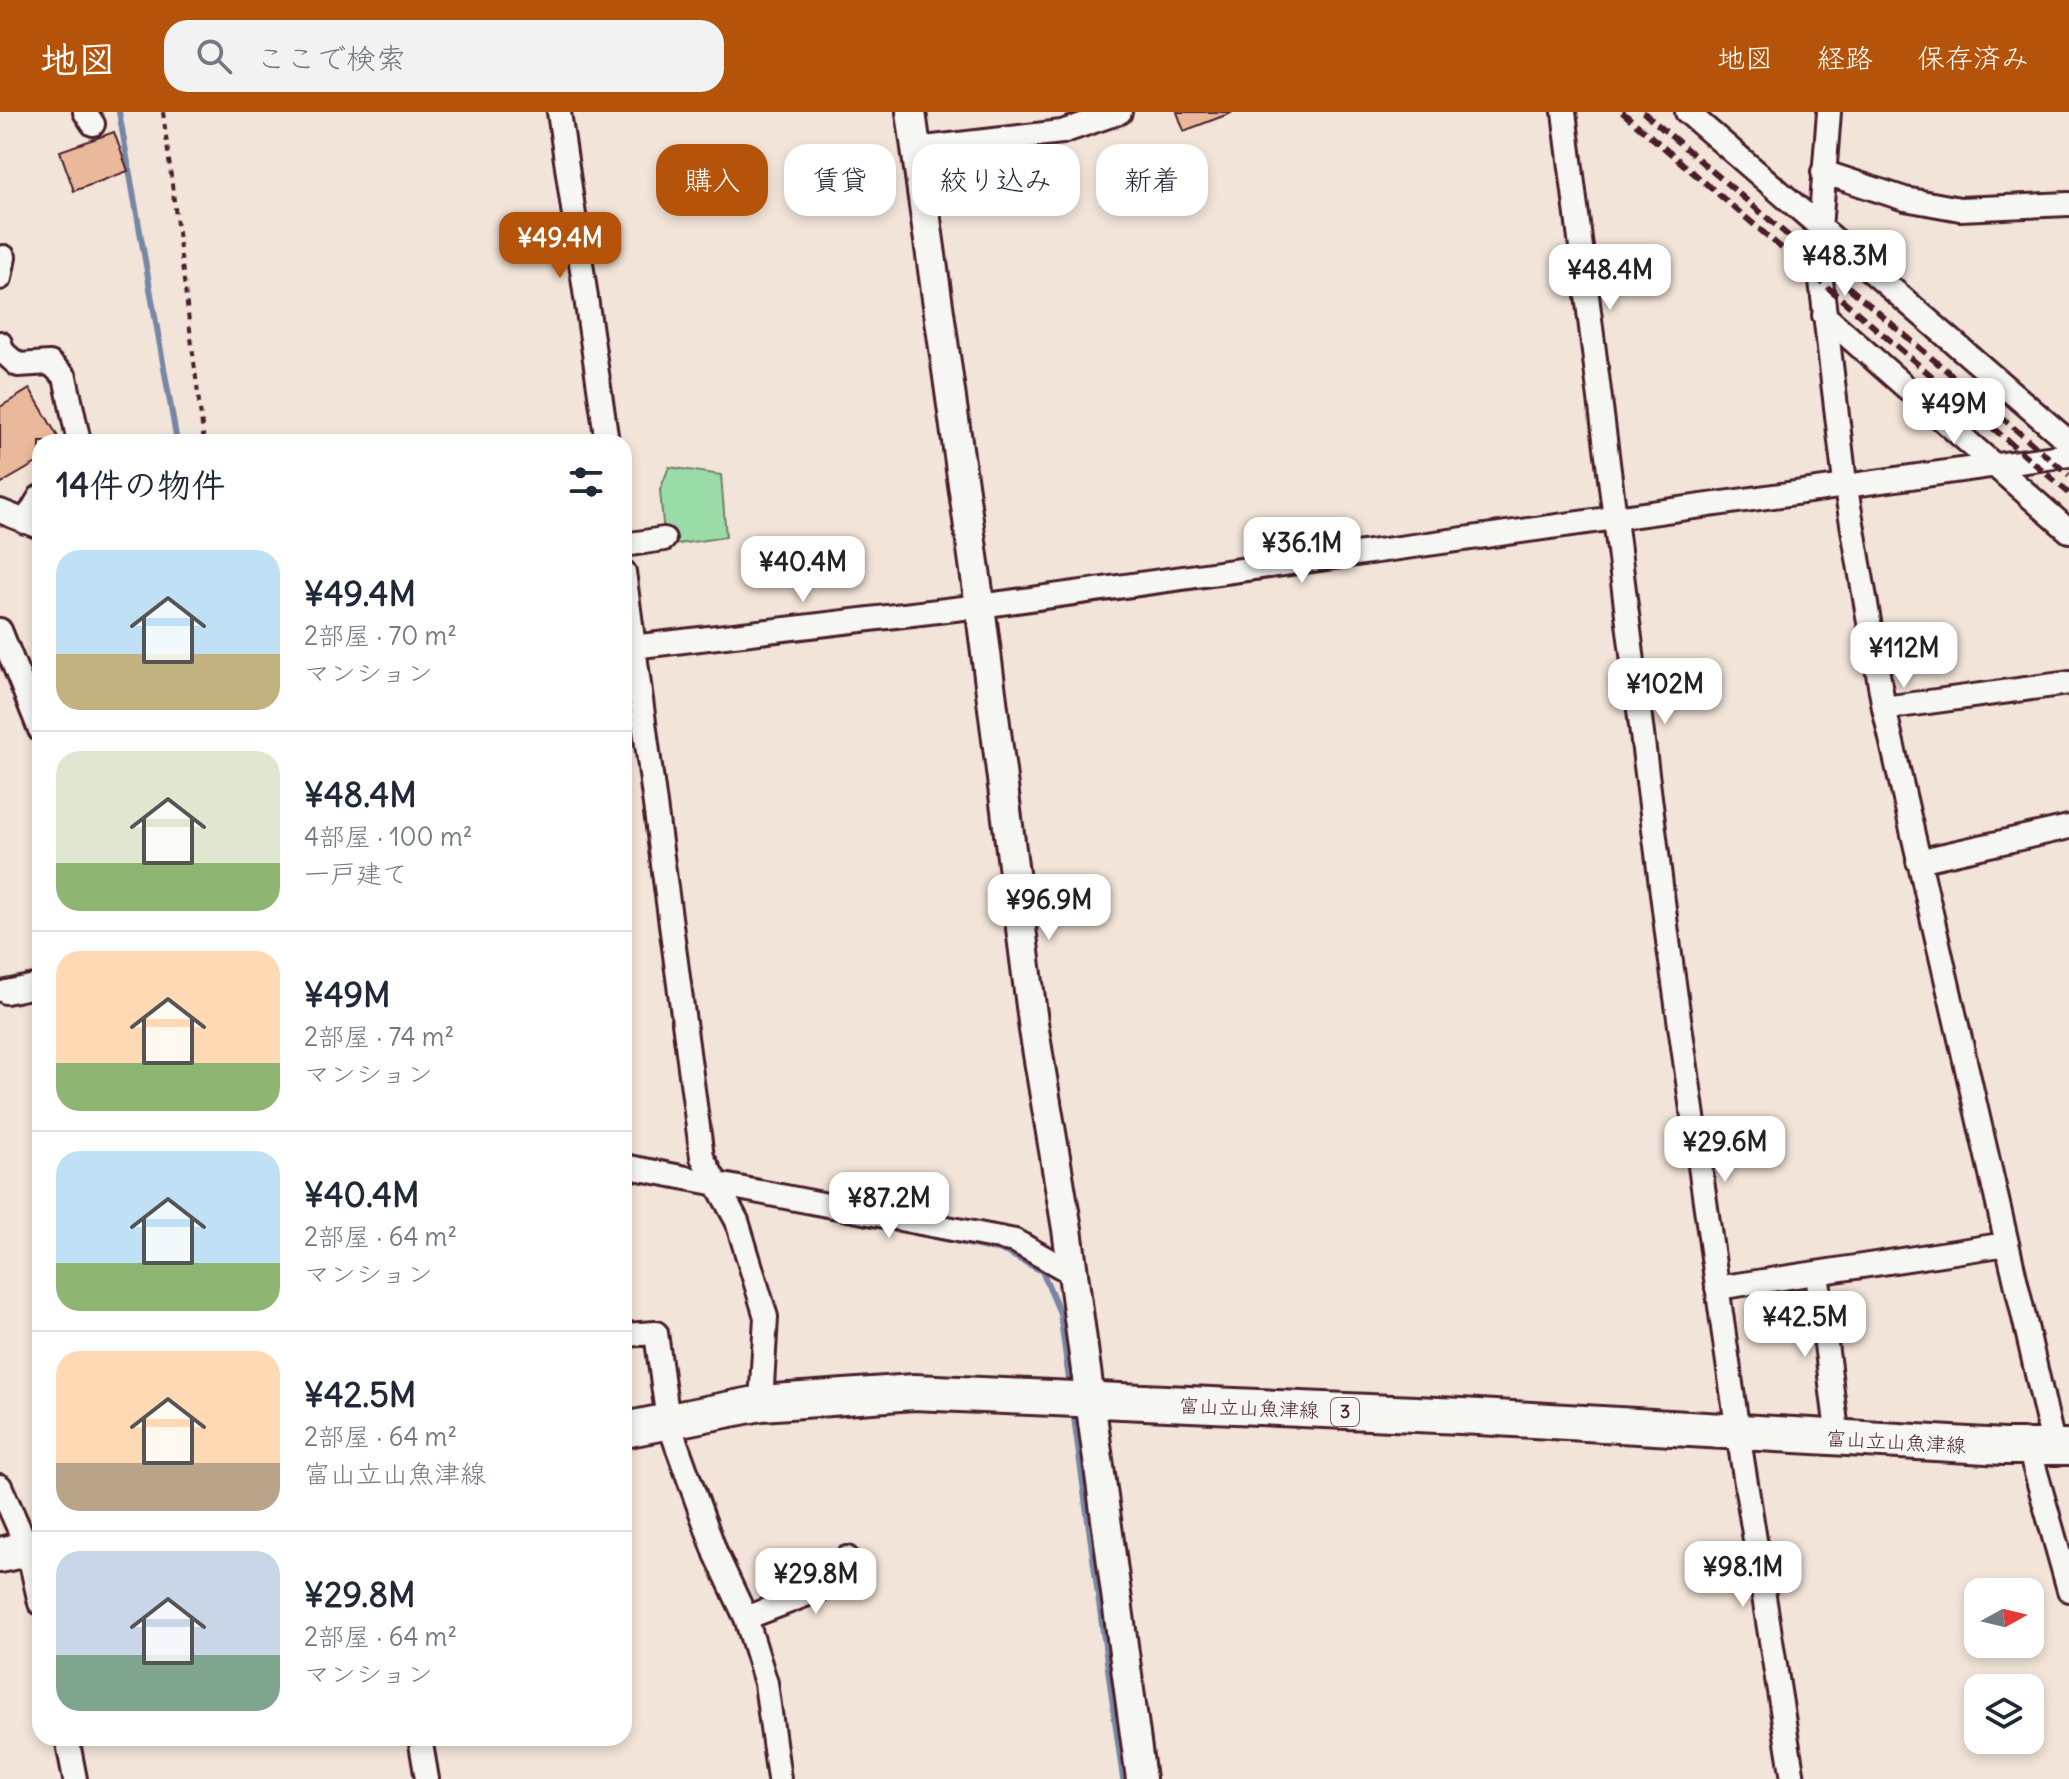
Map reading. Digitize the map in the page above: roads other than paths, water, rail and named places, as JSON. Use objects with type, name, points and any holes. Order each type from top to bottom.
[{"type":"main road","name":"富山立山魚津線","points":[[632,1428],[761,1403],[914,1392],[1461,1416],[1838,1439],[2051,1448]]},
{"type":"street","points":[[559,112],[606,434]]},
{"type":"street","points":[[911,112],[915,144]]},
{"type":"street","points":[[959,144],[1062,132],[1120,112]]},
{"type":"street","points":[[1564,112],[1668,941],[1738,1433],[1793,1779]]},
{"type":"street","points":[[1687,112],[2069,442]]},
{"type":"street","points":[[1829,112],[1818,255],[1845,483],[1884,708],[2051,1448],[2069,1590]]},
{"type":"street","points":[[1823,172],[1905,199],[1960,209],[2069,204]]},
{"type":"street","points":[[925,216],[980,606],[1034,1030],[1072,1273],[1141,1779]]},
{"type":"street","points":[[1824,315],[2069,531]]},
{"type":"street","points":[[0,343],[3,352],[18,365],[50,363],[65,377],[77,434]]},
{"type":"street","points":[[632,647],[980,606],[1845,483],[2069,455]]},
{"type":"street","points":[[0,511],[32,524]]},
{"type":"street","points":[[632,544],[664,539]]},
{"type":"street","points":[[0,630],[32,710]]},
{"type":"street","points":[[632,675],[702,1157],[737,1221],[766,1317],[761,1403]]},
{"type":"street","points":[[1884,708],[2069,683]]},
{"type":"street","points":[[1918,861],[2069,827]]},
{"type":"street","points":[[6,992],[32,987]]},
{"type":"street","points":[[632,1167],[1015,1241],[1072,1273]]},
{"type":"street","points":[[1717,1288],[2007,1244]]},
{"type":"street","points":[[1817,1273],[1838,1439]]},
{"type":"street","points":[[632,1334],[656,1333],[668,1421],[716,1554],[746,1618],[766,1683],[779,1779]]},
{"type":"street","points":[[0,1486],[32,1578]]},
{"type":"street","points":[[746,1618],[821,1589],[847,1558]]},
{"type":"street","points":[[69,1746],[75,1779]]},
{"type":"street","points":[[421,1746],[427,1779]]},
{"type":"waterway","points":[[119,112],[176,434]]},
{"type":"waterway","points":[[916,1233],[1006,1252],[1042,1271],[1060,1313],[1070,1387]]},
{"type":"waterway","points":[[1073,1410],[1123,1779]]},
{"type":"railway","points":[[1622,112],[2069,493]]},
{"type":"railway","points":[[1643,112],[2069,475]]}]
